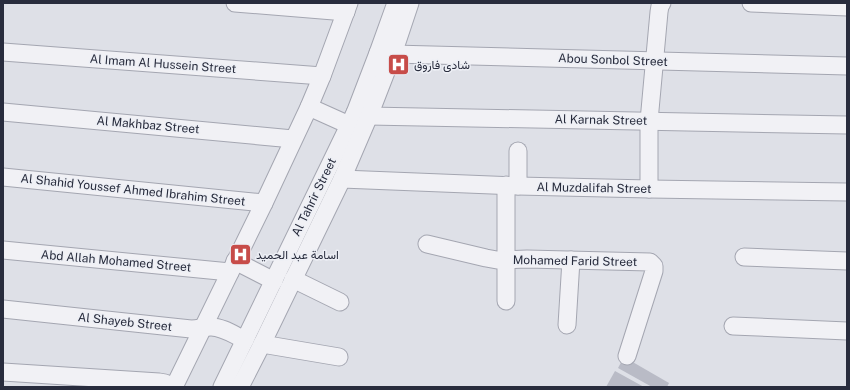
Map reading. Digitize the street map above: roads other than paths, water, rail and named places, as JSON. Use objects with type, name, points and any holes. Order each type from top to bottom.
[{"type":"street","points":[[3,372],[159,382],[173,387],[264,203],[309,107],[347,8],[235,3]]},
{"type":"street","name":"Al Tahrir Street","points":[[386,53],[396,3]]},
{"type":"street","name":"Al Tahrir Street","points":[[222,387],[274,281],[358,118],[386,53],[410,3]]},
{"type":"street","points":[[649,189],[649,121],[659,12],[662,3]]},
{"type":"street","points":[[751,3],[847,7]]},
{"type":"street","name":"Al Imam Al Hussein Street","points":[[3,52],[322,76]]},
{"type":"street","name":"Abou Sonbol Street","points":[[386,53],[847,66]]},
{"type":"street","points":[[309,107],[358,118]]},
{"type":"street","name":"Al Makhbaz Street","points":[[3,112],[294,139]]},
{"type":"street","name":"Al Tahrir Street","points":[[240,387],[342,179],[358,118]]},
{"type":"street","name":"Al Karnak Street","points":[[358,118],[847,125]]},
{"type":"street","points":[[506,301],[506,260],[512,186],[518,151]]},
{"type":"street","name":"Al Shahid Youssef Ahmed Ibrahim Street","points":[[3,177],[264,203]]},
{"type":"street","name":"Al Muzdalifah Street","points":[[342,179],[512,186],[847,192]]},
{"type":"street","name":"Mohamed Farid Street","points":[[427,244],[497,260],[527,259],[650,262],[654,266],[654,271],[627,356]]},
{"type":"street","name":"Abd Allah Mohamed Street","points":[[3,250],[233,266]]},
{"type":"street","points":[[744,257],[847,261]]},
{"type":"street","points":[[567,325],[570,260]]},
{"type":"street","points":[[233,266],[274,281]]},
{"type":"street","points":[[293,278],[340,302]]},
{"type":"street","name":"Al Shayeb Street","points":[[3,308],[191,329],[219,328],[245,340]]},
{"type":"street","points":[[733,326],[847,331]]},
{"type":"street","points":[[262,344],[339,356]]},
{"type":"place","name":"شادى فاروق","points":[[399,65]]},
{"type":"place","name":"اسامة عبد الحميد","points":[[240,255]]}]
